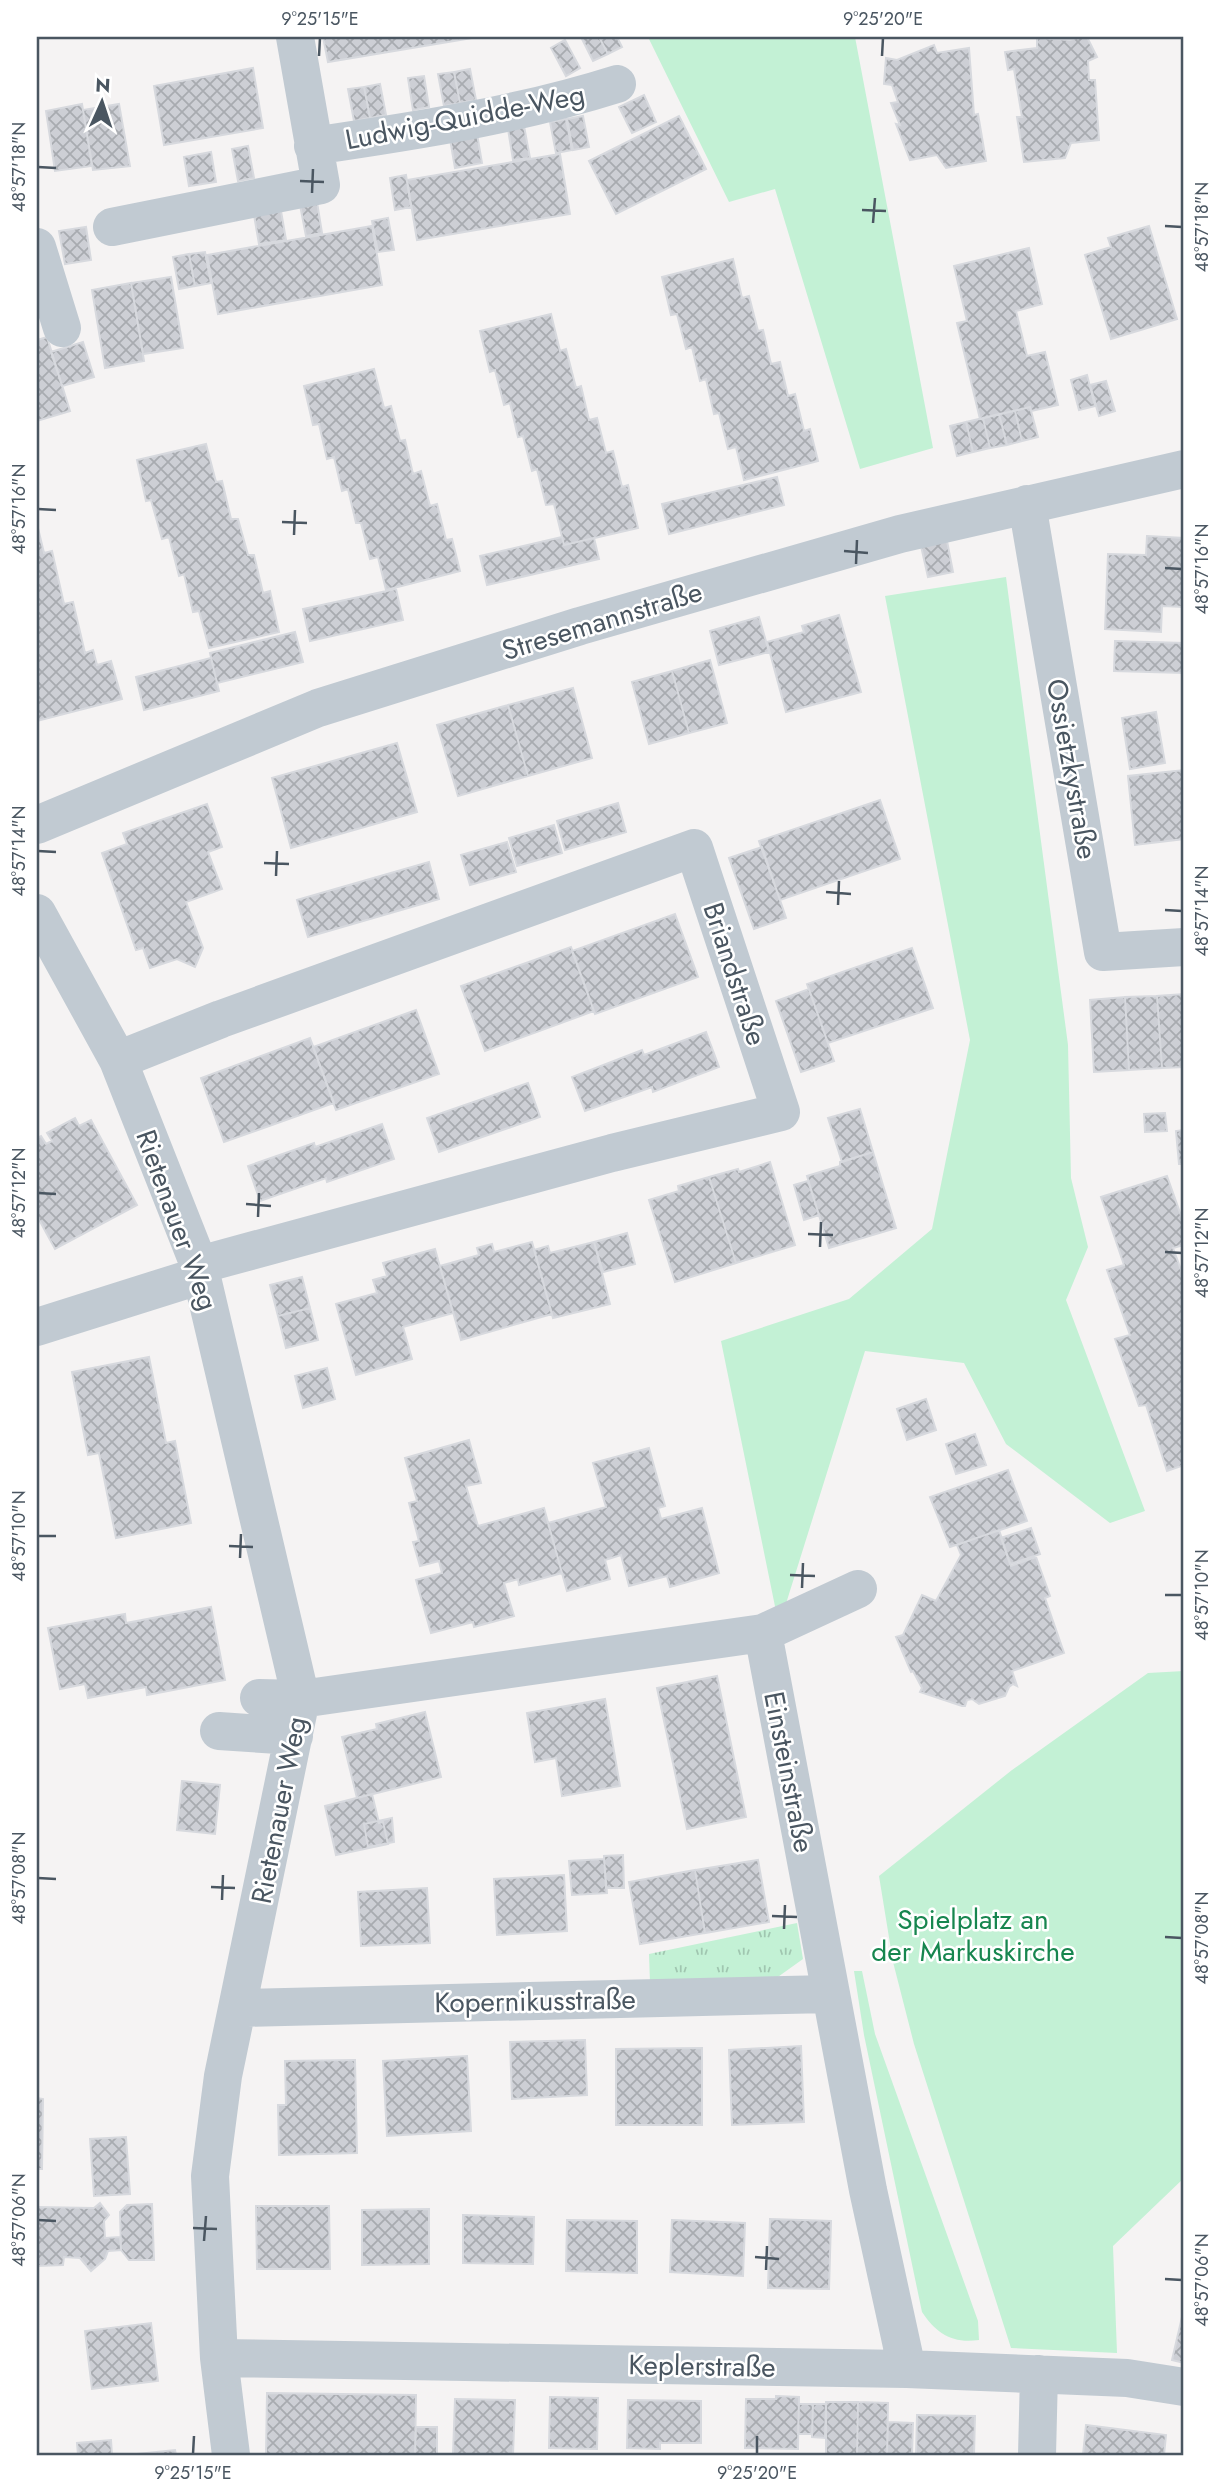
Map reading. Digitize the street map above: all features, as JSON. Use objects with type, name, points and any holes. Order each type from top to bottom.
[{"type":"street","name":"Ludwig-Quidde-Weg","points":[[112,227],[321,185],[295,37]]},
{"type":"street","name":"Ludwig-Quidde-Weg","points":[[313,146],[379,137],[567,100],[617,84]]},
{"type":"street","points":[[37,247],[62,328]]},
{"type":"street","name":"Stresemannstraße","points":[[37,825],[318,708],[580,626],[875,541],[1184,469]]},
{"type":"street","name":"Ossietzkystraße","points":[[1027,505],[1103,953],[1184,947]]},
{"type":"street","name":"Briandstraße","points":[[118,1060],[221,1019],[694,848],[780,1112],[612,1153],[201,1270]]},
{"type":"street","name":"Rietenauer Weg","points":[[37,914],[118,1060],[201,1270],[255,1533],[301,1699],[279,1755],[239,2008],[223,2076],[210,2176],[219,2358],[231,2455]]},
{"type":"street","points":[[37,1327],[201,1270]]},
{"type":"street","points":[[259,1699],[301,1699],[664,1639],[763,1633],[858,1589]]},
{"type":"street","name":"Einsteinstraße","points":[[763,1633],[868,2190],[907,2369]]},
{"type":"street","points":[[219,1731],[279,1755]]},
{"type":"street","name":"Kopernikusstraße","points":[[239,2008],[830,1994]]},
{"type":"street","name":"Keplerstraße","points":[[219,2358],[907,2369],[1127,2378],[1184,2387]]},
{"type":"street","points":[[1037,2455],[1039,2374]]},
{"type":"green space","points":[[648,37],[855,37],[933,448],[860,469],[775,189],[729,202]]},
{"type":"green space","points":[[1006,577],[1068,1045],[1071,1178],[1088,1247],[1066,1300],[1145,1511],[1110,1523],[1006,1444],[964,1363],[865,1351],[779,1626],[721,1341],[849,1299],[932,1229],[970,1040],[885,596]]},
{"type":"green space","name":"Spielplatz an der Markuskirche","points":[[1184,1671],[1184,2178],[1113,2246],[1117,2353],[1011,2348],[914,2044],[893,1962],[879,1876],[1012,1770],[1148,1673]]},
{"type":"green space","points":[[797,1923],[803,1959],[775,1979],[650,1983],[649,1954]]},
{"type":"green space","points":[[854,1971],[862,1971],[875,2034],[978,2321],[979,2340],[961,2340],[946,2335],[933,2326],[922,2312],[864,2035]]},
{"type":"building","points":[[323,37],[478,37],[328,62]]},
{"type":"building","points":[[581,37],[599,37],[608,54],[593,61]]},
{"type":"building","points":[[599,37],[617,37],[622,47],[608,54]]},
{"type":"building","points":[[1087,37],[1097,57],[1088,61],[1089,80],[1095,80],[1099,140],[1071,143],[1065,158],[1024,162],[1017,117],[1022,117],[1014,69],[1008,70],[1005,52],[1037,48],[1037,38],[1070,40]]},
{"type":"building","points":[[565,40],[580,68],[566,76],[551,48]]},
{"type":"building","points":[[934,45],[937,53],[969,48],[974,115],[978,114],[986,161],[946,168],[937,155],[910,160],[891,103],[898,102],[892,85],[884,84],[886,58],[897,60]]},
{"type":"building","points":[[253,68],[263,128],[164,145],[154,86]]},
{"type":"building","points":[[470,69],[476,100],[460,103],[454,72]]},
{"type":"building","points":[[454,72],[460,103],[444,106],[438,74]]},
{"type":"building","points":[[424,76],[429,107],[413,110],[408,78]]},
{"type":"building","points":[[380,84],[386,115],[370,118],[364,87]]},
{"type":"building","points":[[364,87],[370,118],[354,121],[348,89]]},
{"type":"building","points":[[644,95],[656,122],[632,133],[619,107]]},
{"type":"building","points":[[82,104],[92,166],[55,171],[46,111]]},
{"type":"building","points":[[119,104],[130,166],[93,170],[83,110]]},
{"type":"building","points":[[583,116],[589,147],[573,150],[567,119]]},
{"type":"building","points":[[679,116],[706,169],[616,214],[589,161]]},
{"type":"building","points":[[566,119],[572,150],[556,153],[550,122]]},
{"type":"building","points":[[524,126],[530,158],[513,160],[508,129]]},
{"type":"building","points":[[477,134],[482,163],[455,168],[450,139]]},
{"type":"building","points":[[248,146],[254,178],[238,181],[232,149]]},
{"type":"building","points":[[211,152],[216,182],[189,186],[184,157]]},
{"type":"building","points":[[560,154],[570,214],[417,240],[407,180]]},
{"type":"building","points":[[406,175],[411,207],[395,210],[390,178]]},
{"type":"building","points":[[317,202],[322,233],[306,236],[300,205]]},
{"type":"building","points":[[281,211],[286,240],[259,244],[254,215]]},
{"type":"building","points":[[388,218],[394,250],[378,252],[372,221]]},
{"type":"building","points":[[372,226],[382,285],[218,314],[207,255]]},
{"type":"building","points":[[1149,226],[1177,319],[1111,339],[1085,255],[1111,247],[1108,238]]},
{"type":"building","points":[[86,227],[91,260],[65,264],[59,231]]},
{"type":"building","points":[[1029,248],[1042,304],[1016,311],[1027,356],[1045,352],[1058,405],[1031,411],[1030,407],[980,419],[957,323],[967,321],[954,266]]},
{"type":"building","points":[[205,252],[211,283],[195,286],[189,254]]},
{"type":"building","points":[[189,254],[195,286],[179,289],[173,257]]},
{"type":"building","points":[[733,259],[742,298],[749,296],[758,331],[763,330],[771,364],[780,362],[788,396],[795,394],[804,431],[810,429],[818,461],[744,480],[736,447],[728,449],[719,413],[714,414],[706,379],[700,381],[692,347],[686,349],[677,314],[671,315],[662,277]]},
{"type":"building","points":[[171,277],[183,348],[143,354],[131,283]]},
{"type":"building","points":[[131,283],[144,361],[105,368],[92,290]]},
{"type":"building","points":[[551,314],[560,351],[566,349],[576,388],[581,386],[589,420],[597,418],[606,453],[613,451],[622,487],[628,485],[638,528],[564,545],[554,504],[546,505],[537,469],[532,471],[523,436],[518,437],[510,403],[504,405],[495,370],[490,372],[480,331]]},
{"type":"building","points":[[47,337],[70,411],[37,421],[37,340]]},
{"type":"building","points":[[83,342],[94,377],[62,386],[51,352]]},
{"type":"building","points":[[374,369],[384,408],[391,406],[400,441],[405,440],[413,474],[421,471],[430,506],[437,504],[446,540],[452,539],[460,571],[386,590],[378,557],[370,559],[361,523],[356,523],[348,489],[342,491],[334,457],[327,459],[319,424],[313,425],[304,386]]},
{"type":"building","points":[[1087,375],[1095,406],[1079,410],[1071,380]]},
{"type":"building","points":[[1106,381],[1115,411],[1099,416],[1090,385]]},
{"type":"building","points":[[1030,407],[1038,437],[1022,441],[1015,411]]},
{"type":"building","points":[[1015,411],[1022,441],[1007,445],[999,414]]},
{"type":"building","points":[[999,414],[1007,445],[990,448],[983,418]]},
{"type":"building","points":[[983,418],[990,448],[973,452],[966,422]]},
{"type":"building","points":[[966,422],[973,452],[957,456],[950,426]]},
{"type":"building","points":[[206,444],[216,482],[222,481],[231,519],[238,519],[248,555],[254,555],[263,593],[270,591],[279,632],[209,648],[199,611],[193,612],[184,574],[179,576],[169,537],[162,539],[151,500],[146,501],[137,460]]},
{"type":"building","points":[[777,477],[784,505],[669,534],[662,504]]},
{"type":"building","points":[[37,524],[44,553],[52,551],[64,604],[73,602],[85,653],[93,650],[97,665],[111,661],[122,699],[37,721]]},
{"type":"building","points":[[1147,536],[1184,538],[1184,607],[1162,606],[1161,632],[1105,629],[1108,554],[1146,555]]},
{"type":"building","points":[[562,537],[564,545],[594,538],[599,559],[487,585],[480,556]]},
{"type":"building","points":[[947,541],[953,572],[928,577],[921,546]]},
{"type":"building","points":[[396,589],[403,620],[310,641],[303,609]]},
{"type":"building","points":[[839,615],[861,692],[786,712],[767,642],[804,632],[802,626]]},
{"type":"building","points":[[759,617],[769,652],[719,665],[710,631]]},
{"type":"building","points":[[295,632],[303,662],[217,683],[210,653]]},
{"type":"building","points":[[1115,641],[1184,643],[1184,673],[1114,671]]},
{"type":"building","points":[[211,658],[219,691],[144,710],[136,677]]},
{"type":"building","points":[[710,660],[727,723],[689,733],[672,671]]},
{"type":"building","points":[[672,671],[689,733],[649,744],[632,682]]},
{"type":"building","points":[[573,688],[592,758],[528,776],[508,705]]},
{"type":"building","points":[[508,705],[528,776],[458,796],[437,725]]},
{"type":"building","points":[[1156,712],[1165,763],[1130,769],[1122,718]]},
{"type":"building","points":[[397,743],[417,812],[291,848],[272,778]]},
{"type":"building","points":[[1184,770],[1184,839],[1135,845],[1128,776]]},
{"type":"building","points":[[880,800],[900,859],[780,900],[759,841]]},
{"type":"building","points":[[618,803],[626,832],[565,850],[557,821]]},
{"type":"building","points":[[207,804],[222,847],[208,852],[222,889],[186,902],[203,948],[195,967],[177,959],[150,968],[143,948],[136,950],[102,853],[127,844],[123,833]]},
{"type":"building","points":[[554,825],[562,853],[517,866],[509,838]]},
{"type":"building","points":[[507,842],[516,872],[470,885],[461,855]]},
{"type":"building","points":[[762,847],[786,918],[754,929],[729,858]]},
{"type":"building","points":[[429,862],[439,899],[308,937],[297,900]]},
{"type":"building","points":[[675,914],[698,977],[595,1014],[572,951]]},
{"type":"building","points":[[571,947],[594,1011],[485,1051],[461,986]]},
{"type":"building","points":[[912,948],[933,1008],[828,1043],[807,984]]},
{"type":"building","points":[[809,989],[834,1061],[801,1072],[776,1001]]},
{"type":"building","points":[[1184,994],[1184,1067],[1162,1068],[1157,996]]},
{"type":"building","points":[[1157,996],[1162,1068],[1129,1070],[1125,997]]},
{"type":"building","points":[[1125,997],[1129,1070],[1094,1072],[1090,1000]]},
{"type":"building","points":[[416,1010],[439,1074],[336,1110],[313,1047]]},
{"type":"building","points":[[706,1032],[719,1067],[653,1092],[652,1087],[585,1111],[572,1077],[642,1050],[644,1055]]},
{"type":"building","points":[[310,1038],[334,1103],[224,1142],[201,1078]]},
{"type":"building","points":[[528,1083],[540,1117],[439,1152],[427,1118]]},
{"type":"building","points":[[860,1109],[873,1152],[842,1162],[828,1118]]},
{"type":"building","points":[[1165,1113],[1167,1131],[1145,1132],[1144,1114]]},
{"type":"building","points":[[75,1118],[79,1126],[91,1120],[137,1205],[55,1249],[37,1216],[37,1138],[41,1136],[46,1144],[52,1141],[47,1133]]},
{"type":"building","points":[[382,1124],[394,1159],[327,1182],[326,1178],[260,1201],[248,1166],[314,1143],[315,1147]]},
{"type":"building","points":[[1184,1130],[1184,1164],[1179,1164],[1176,1131]]},
{"type":"building","points":[[873,1152],[896,1228],[829,1248],[807,1176]]},
{"type":"building","points":[[770,1162],[795,1245],[736,1263],[709,1177],[738,1169],[739,1172]]},
{"type":"building","points":[[1167,1176],[1184,1224],[1184,1245],[1173,1248],[1184,1278],[1184,1465],[1167,1471],[1146,1405],[1139,1406],[1115,1339],[1130,1335],[1107,1270],[1124,1265],[1101,1197]]},
{"type":"building","points":[[709,1177],[736,1263],[675,1282],[649,1200],[679,1191],[678,1186]]},
{"type":"building","points":[[808,1181],[819,1215],[804,1220],[794,1185]]},
{"type":"building","points":[[627,1233],[635,1264],[603,1272],[594,1242]]},
{"type":"building","points":[[532,1242],[552,1314],[461,1340],[440,1266],[479,1255],[477,1248],[492,1244],[494,1252]]},
{"type":"building","points":[[594,1242],[610,1304],[553,1318],[534,1250],[548,1246],[550,1253]]},
{"type":"building","points":[[435,1249],[453,1313],[403,1327],[412,1359],[356,1375],[336,1304],[377,1293],[373,1280],[387,1276],[383,1263]]},
{"type":"building","points":[[302,1277],[310,1308],[278,1316],[270,1285]]},
{"type":"building","points":[[310,1308],[318,1340],[286,1348],[278,1316]]},
{"type":"building","points":[[149,1357],[166,1443],[175,1441],[191,1523],[116,1538],[99,1453],[88,1455],[72,1372]]},
{"type":"building","points":[[327,1368],[335,1399],[303,1408],[295,1376]]},
{"type":"building","points":[[926,1399],[936,1430],[907,1440],[897,1409]]},
{"type":"building","points":[[975,1434],[986,1465],[956,1474],[946,1444]]},
{"type":"building","points":[[469,1440],[481,1483],[466,1486],[478,1526],[544,1508],[562,1573],[519,1585],[518,1579],[504,1583],[514,1616],[474,1627],[473,1622],[431,1633],[416,1580],[442,1573],[439,1561],[420,1566],[413,1542],[419,1541],[409,1503],[417,1501],[405,1458]]},
{"type":"building","points":[[649,1448],[665,1506],[658,1508],[661,1519],[702,1508],[719,1573],[670,1587],[667,1576],[629,1586],[621,1555],[605,1560],[610,1579],[567,1591],[548,1523],[606,1507],[593,1463]]},
{"type":"building","points":[[1008,1470],[1027,1521],[950,1547],[930,1497]]},
{"type":"building","points":[[1031,1528],[1040,1554],[1010,1564],[1001,1538]]},
{"type":"building","points":[[999,1530],[1011,1566],[1036,1557],[1050,1596],[1045,1598],[1064,1653],[1012,1671],[1017,1686],[1013,1684],[1009,1687],[1005,1696],[979,1704],[972,1699],[962,1706],[920,1692],[922,1688],[913,1671],[911,1672],[896,1637],[903,1635],[922,1595],[936,1601],[961,1555],[957,1545]]},
{"type":"building","points":[[211,1607],[225,1680],[147,1695],[146,1687],[88,1698],[85,1684],[60,1689],[48,1628],[125,1614],[126,1623]]},
{"type":"building","points":[[717,1676],[746,1817],[687,1829],[657,1688]]},
{"type":"building","points":[[605,1699],[620,1786],[562,1796],[556,1758],[535,1762],[527,1713]]},
{"type":"building","points":[[425,1712],[441,1777],[357,1798],[342,1737],[377,1729],[376,1724]]},
{"type":"building","points":[[182,1781],[220,1785],[215,1834],[177,1830]]},
{"type":"building","points":[[372,1794],[379,1823],[383,1822],[388,1844],[336,1855],[325,1806]]},
{"type":"building","points":[[392,1818],[394,1842],[368,1847],[364,1824]]},
{"type":"building","points":[[623,1855],[624,1888],[606,1888],[604,1856]]},
{"type":"building","points":[[604,1859],[607,1893],[572,1895],[569,1861]]},
{"type":"building","points":[[758,1860],[769,1922],[705,1933],[695,1870]]},
{"type":"building","points":[[695,1870],[705,1933],[640,1944],[629,1882]]},
{"type":"building","points":[[564,1875],[567,1931],[497,1935],[494,1879]]},
{"type":"building","points":[[427,1888],[430,1943],[361,1946],[358,1892]]},
{"type":"building","points":[[585,2040],[587,2095],[512,2099],[510,2042]]},
{"type":"building","points":[[801,2046],[804,2122],[732,2125],[729,2050]]},
{"type":"building","points":[[702,2048],[702,2125],[616,2125],[616,2049]]},
{"type":"building","points":[[467,2056],[471,2131],[387,2136],[383,2061]]},
{"type":"building","points":[[355,2060],[357,2153],[279,2155],[278,2105],[286,2105],[285,2061]]},
{"type":"building","points":[[37,2098],[43,2099],[42,2169],[37,2169]]},
{"type":"building","points":[[126,2137],[130,2194],[94,2196],[90,2139]]},
{"type":"building","points":[[100,2203],[109,2215],[104,2221],[105,2238],[120,2237],[121,2250],[108,2251],[105,2259],[91,2271],[80,2258],[64,2257],[63,2265],[37,2266],[37,2207],[94,2208]]},
{"type":"building","points":[[152,2204],[154,2260],[129,2260],[121,2250],[120,2212],[127,2205]]},
{"type":"building","points":[[256,2206],[329,2206],[330,2269],[257,2269]]},
{"type":"building","points":[[429,2209],[429,2264],[362,2265],[362,2210]]},
{"type":"building","points":[[463,2215],[534,2217],[533,2264],[463,2263]]},
{"type":"building","points":[[770,2219],[831,2221],[829,2289],[768,2288]]},
{"type":"building","points":[[567,2220],[637,2221],[637,2273],[566,2271]]},
{"type":"building","points":[[672,2220],[745,2223],[743,2276],[670,2272]]},
{"type":"building","points":[[1182,2317],[1184,2318],[1184,2363],[1172,2360]]},
{"type":"building","points":[[151,2323],[158,2381],[92,2389],[85,2331]]},
{"type":"building","points":[[267,2393],[416,2395],[415,2455],[266,2455]]},
{"type":"building","points":[[776,2396],[799,2397],[798,2449],[745,2448],[746,2399],[776,2399]]},
{"type":"building","points":[[550,2397],[598,2398],[597,2449],[549,2448]]},
{"type":"building","points":[[455,2399],[515,2400],[513,2455],[453,2454]]},
{"type":"building","points":[[628,2400],[701,2401],[701,2443],[660,2443],[660,2449],[627,2448]]},
{"type":"building","points":[[826,2402],[858,2402],[857,2455],[826,2455]]},
{"type":"building","points":[[858,2402],[888,2403],[887,2455],[857,2455]]},
{"type":"building","points":[[799,2404],[813,2404],[812,2434],[798,2434]]},
{"type":"building","points":[[813,2404],[826,2404],[825,2438],[812,2437]]},
{"type":"building","points":[[917,2415],[975,2416],[974,2455],[916,2455]]},
{"type":"building","points":[[888,2422],[913,2423],[912,2455],[887,2454]]},
{"type":"building","points":[[1086,2425],[1166,2435],[1164,2455],[1083,2455]]},
{"type":"building","points":[[416,2427],[437,2427],[437,2455],[415,2455]]},
{"type":"building","points":[[111,2440],[112,2455],[78,2455],[77,2443]]},
{"type":"building","points":[[175,2450],[176,2455],[127,2455]]}]
